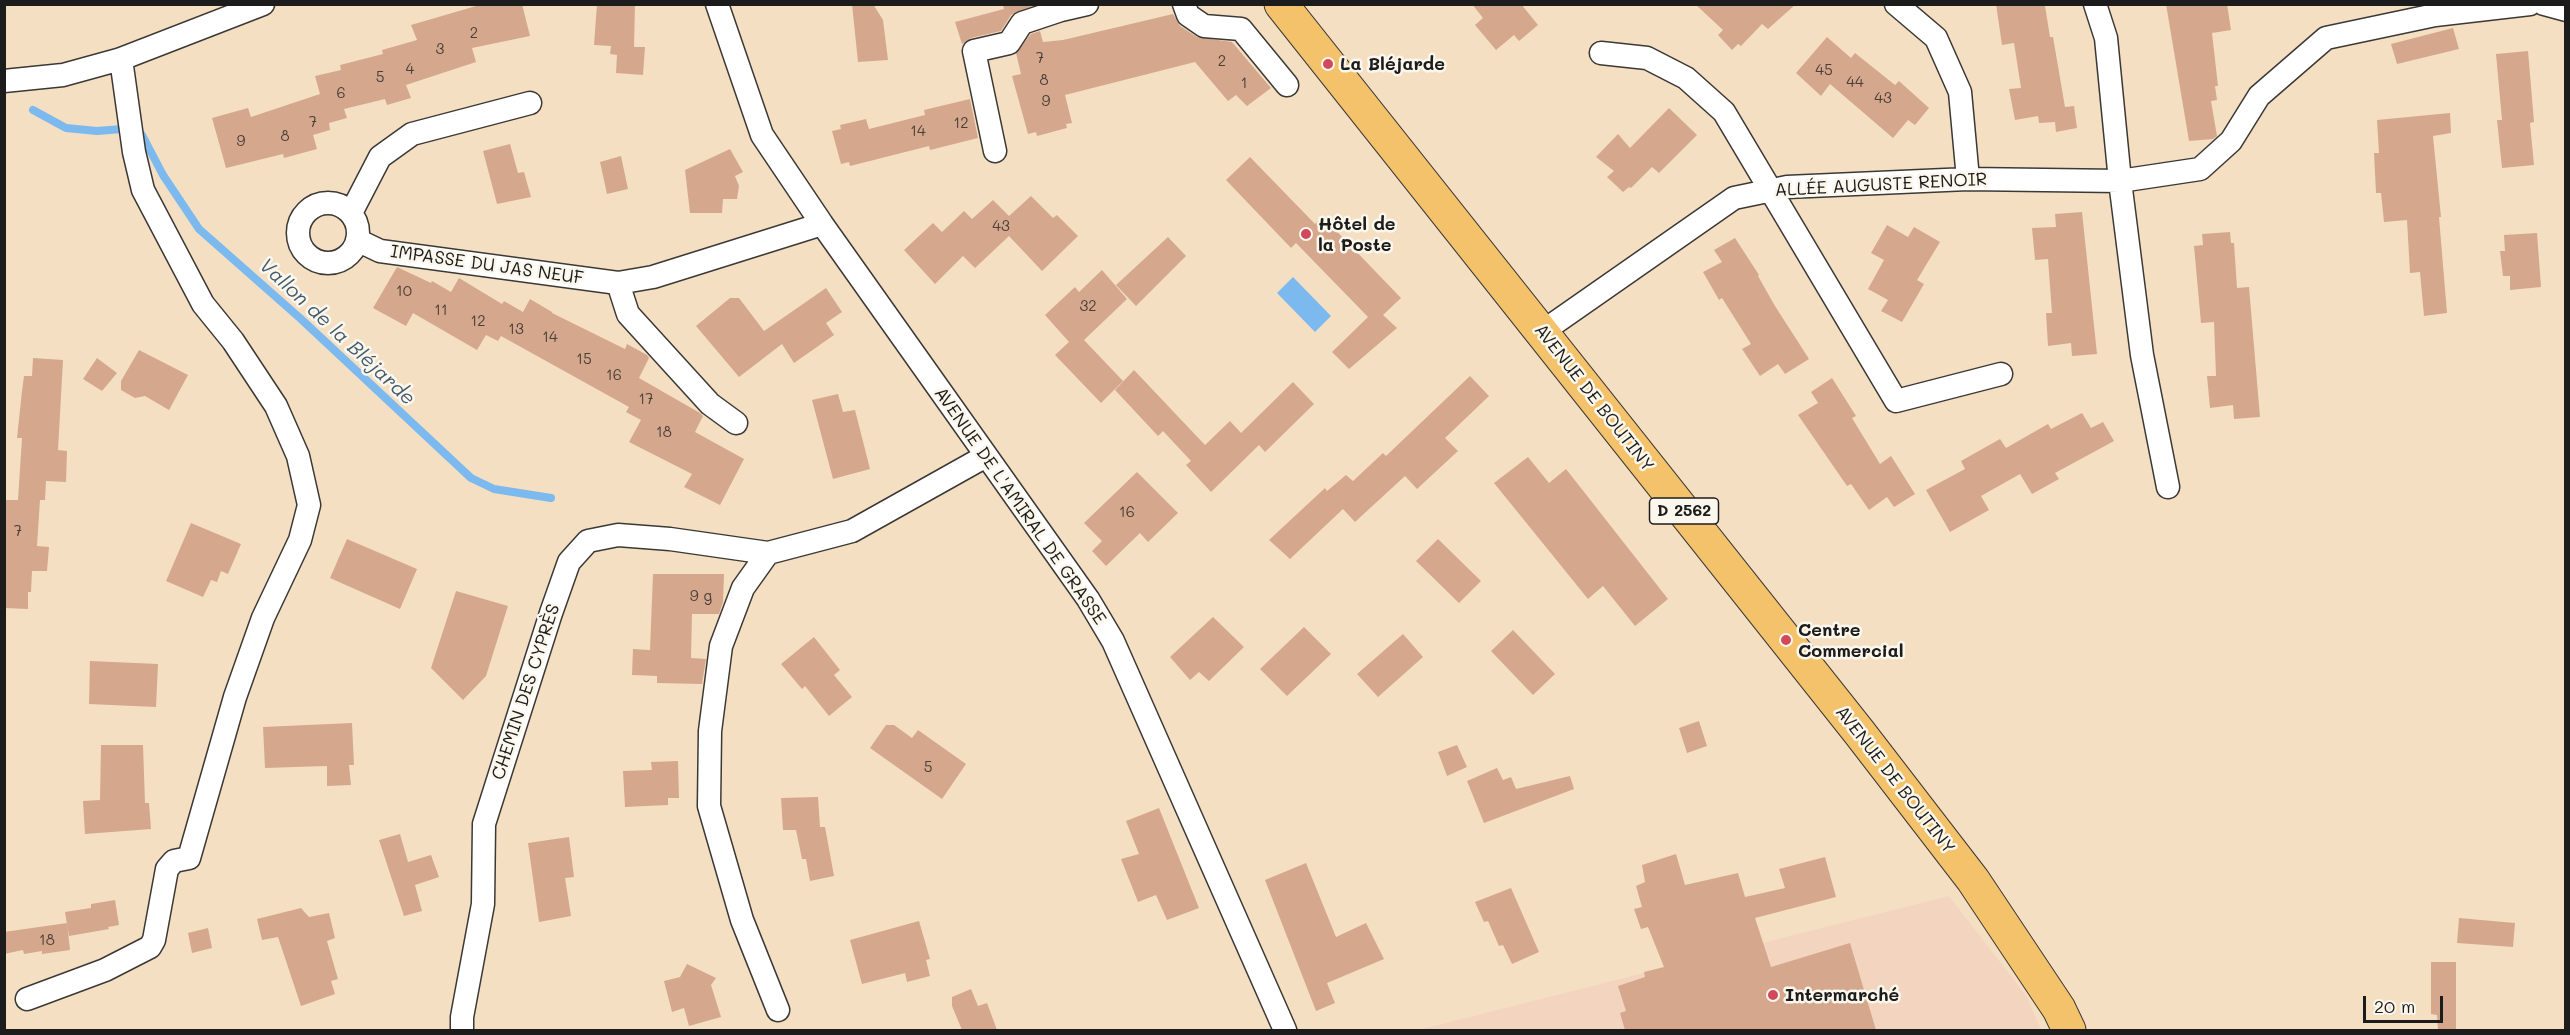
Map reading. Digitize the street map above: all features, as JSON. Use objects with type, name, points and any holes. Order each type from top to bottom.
[{"type":"main road","name":"AVENUE DE BOUTINY","points":[[1281,4],[1859,732],[1973,880],[2059,1008],[2069,1030]]},
{"type":"street","points":[[4,81],[63,75],[121,59],[263,4]]},
{"type":"street","name":"AVENUE DE L'AMIRAL DE GRASSE","points":[[717,4],[762,135],[822,224],[1088,598],[1113,641],[1285,1030]]},
{"type":"street","points":[[995,151],[974,51],[1009,43],[1022,23],[1061,7],[1087,4]]},
{"type":"street","points":[[1184,4],[1188,15],[1204,26],[1241,29],[1287,85]]},
{"type":"street","points":[[1896,4],[1936,38],[1960,92],[1968,179]]},
{"type":"street","points":[[2095,4],[2106,38],[2120,181],[2142,355],[2168,487]]},
{"type":"street","name":"ALLÉE AUGUSTE RENOIR","points":[[1542,332],[1734,198],[1787,187],[1968,179],[2120,181],[2200,169],[2231,141],[2259,96],[2326,38],[2435,15],[2530,4]]},
{"type":"street","points":[[2544,4],[2565,10]]},
{"type":"street","points":[[1601,52],[1647,58],[1686,78],[1724,112],[1896,401],[2001,374]]},
{"type":"street","points":[[27,999],[105,970],[150,947],[154,940],[167,869],[174,861],[189,858],[235,697],[263,618],[300,540],[309,505],[298,456],[276,406],[233,341],[203,304],[143,190],[134,152],[121,59]]},
{"type":"street","points":[[351,213],[380,157],[412,134],[530,103]]},
{"type":"street","points":[[326,202],[343,207],[351,213],[358,230],[357,240],[352,250],[343,259],[329,263],[314,260],[300,246],[297,230],[305,212],[315,205],[326,202]]},
{"type":"street","name":"IMPASSE DU JAS NEUF","points":[[357,240],[380,251],[618,283],[654,277],[822,224]]},
{"type":"street","points":[[618,283],[628,314],[710,404],[736,423]]},
{"type":"street","name":"CHEMIN DES CYPRÈS","points":[[462,1030],[462,1017],[483,904],[484,824],[550,613],[569,562],[588,541],[618,534],[768,553],[852,531],[986,456]]},
{"type":"street","points":[[768,553],[743,588],[720,646],[710,731],[709,806],[742,920],[778,1010]]},
{"type":"shaded area","points":[[1949,896],[2027,997],[2041,1030],[1418,1030]]},
{"type":"water","points":[[1293,277],[1331,316],[1315,332],[1277,293]]},
{"type":"building","points":[[483,4],[522,4],[530,36],[472,48],[476,62],[406,85],[411,98],[387,105],[385,99],[344,109],[347,118],[329,123],[330,130],[313,135],[317,149],[284,158],[283,154],[226,168],[212,118],[248,108],[251,117],[320,94],[315,76],[341,70],[340,65],[383,54],[382,50],[417,40],[411,25]]},
{"type":"building","points":[[597,4],[635,4],[634,47],[645,47],[643,75],[616,73],[617,55],[610,54],[611,46],[594,45]]},
{"type":"building","points":[[852,4],[873,4],[883,20],[888,60],[858,62]]},
{"type":"building","points":[[1003,4],[1034,5],[1011,15],[1001,31],[971,38],[962,44],[955,22],[1004,9]]},
{"type":"building","points":[[1472,4],[1521,4],[1538,25],[1519,41],[1514,35],[1496,50],[1475,25],[1483,18]]},
{"type":"building","points":[[1695,4],[1796,4],[1768,29],[1762,24],[1741,46],[1738,44],[1732,50],[1718,35],[1723,30]]},
{"type":"building","points":[[1996,4],[2045,6],[2050,37],[2053,37],[2065,107],[2074,106],[2077,128],[2056,132],[2055,122],[2039,123],[2038,116],[2015,120],[2009,89],[2021,88],[2014,43],[2002,45]]},
{"type":"building","points":[[2166,4],[2227,4],[2231,30],[2212,33],[2218,86],[2215,86],[2217,100],[2211,101],[2217,136],[2213,139],[2189,141]]},
{"type":"building","points":[[1173,14],[1180,26],[1197,37],[1232,42],[1271,88],[1247,106],[1236,95],[1228,101],[1195,62],[1065,95],[1072,123],[1066,124],[1067,128],[1037,136],[1036,132],[1028,134],[1012,76],[1021,74],[1016,53],[1031,34],[1040,31],[1043,42],[1063,40]]},
{"type":"building","points":[[2453,28],[2459,49],[2397,64],[2391,44]]},
{"type":"building","points":[[1827,37],[1851,58],[1855,53],[1895,85],[1899,81],[1929,108],[1915,125],[1908,120],[1893,138],[1830,84],[1821,96],[1796,73]]},
{"type":"building","points":[[2528,51],[2534,122],[2530,123],[2534,165],[2502,168],[2497,120],[2502,120],[2496,54]]},
{"type":"building","points":[[970,99],[978,138],[930,150],[929,146],[850,166],[849,162],[841,164],[832,131],[841,129],[840,125],[866,119],[869,129],[925,115],[924,110]]},
{"type":"building","points":[[1669,108],[1697,135],[1659,173],[1652,167],[1631,188],[1623,192],[1607,177],[1614,171],[1596,157],[1618,134],[1630,148]]},
{"type":"building","points":[[2450,113],[2451,133],[2433,136],[2447,313],[2424,316],[2420,272],[2410,273],[2407,220],[2384,222],[2381,193],[2376,193],[2374,153],[2379,153],[2377,120]]},
{"type":"building","points":[[510,144],[518,173],[524,172],[531,197],[497,204],[483,151]]},
{"type":"building","points":[[730,149],[743,172],[735,176],[739,186],[737,199],[723,199],[722,213],[690,213],[685,170]]},
{"type":"building","points":[[621,156],[628,189],[607,194],[600,162]]},
{"type":"building","points":[[1250,157],[1315,224],[1323,217],[1401,298],[1383,315],[1397,328],[1349,369],[1332,352],[1368,317],[1296,243],[1291,248],[1226,180]]},
{"type":"building","points":[[1031,196],[1053,218],[1057,215],[1078,236],[1042,271],[1009,236],[975,268],[963,256],[935,284],[904,250],[933,223],[942,232],[964,211],[972,219],[993,200],[1009,216]]},
{"type":"building","points":[[2082,212],[2097,354],[2072,356],[2071,343],[2048,346],[2046,313],[2052,313],[2048,259],[2035,260],[2032,228],[2056,227],[2055,214]]},
{"type":"building","points":[[1887,225],[1908,237],[1914,227],[1940,242],[1917,280],[1924,284],[1902,322],[1881,311],[1888,300],[1868,289],[1884,260],[1871,253]]},
{"type":"building","points":[[2230,232],[2231,243],[2234,243],[2237,288],[2249,287],[2260,417],[2234,419],[2233,405],[2210,408],[2207,376],[2216,376],[2214,322],[2201,323],[2194,246],[2203,245],[2202,234]]},
{"type":"building","points":[[2537,233],[2541,287],[2510,290],[2510,276],[2503,276],[2500,251],[2505,251],[2504,235]]},
{"type":"building","points":[[1168,237],[1186,256],[1136,306],[1116,285]]},
{"type":"building","points":[[1735,238],[1809,359],[1785,374],[1778,364],[1760,376],[1742,349],[1751,344],[1722,298],[1719,300],[1703,272],[1722,262],[1714,250]]},
{"type":"building","points":[[397,267],[431,283],[432,281],[451,292],[459,278],[502,304],[504,301],[523,312],[530,299],[552,313],[625,349],[627,344],[647,355],[649,358],[639,378],[700,413],[703,416],[695,432],[744,459],[720,505],[684,487],[692,474],[629,442],[641,420],[626,412],[629,407],[501,336],[498,341],[486,335],[477,350],[413,313],[406,326],[373,308]]},
{"type":"building","points":[[1102,270],[1127,299],[1084,340],[1123,381],[1101,403],[1055,355],[1069,342],[1045,315],[1075,287],[1079,292]]},
{"type":"building","points":[[826,288],[842,312],[826,323],[834,335],[794,363],[782,344],[739,377],[696,326],[730,298],[739,298],[764,331]]},
{"type":"building","points":[[139,350],[188,375],[169,410],[145,396],[135,398],[121,390],[121,381]]},
{"type":"building","points":[[33,358],[63,360],[58,450],[67,451],[66,482],[46,481],[45,500],[40,500],[37,546],[49,547],[47,571],[32,571],[28,609],[4,608],[4,500],[18,500],[22,438],[17,438],[24,376],[32,376]]},
{"type":"building","points":[[97,358],[117,373],[102,391],[83,379]]},
{"type":"building","points":[[1134,370],[1205,445],[1230,421],[1241,433],[1293,382],[1314,404],[1265,452],[1259,445],[1211,492],[1186,465],[1191,461],[1163,431],[1158,436],[1115,390]]},
{"type":"building","points":[[1470,376],[1489,396],[1445,438],[1458,451],[1417,489],[1405,476],[1355,522],[1343,509],[1290,559],[1269,540],[1325,488],[1327,491],[1346,475],[1353,481],[1383,453],[1386,456]]},
{"type":"building","points":[[1832,378],[1856,416],[1852,418],[1880,464],[1891,456],[1915,494],[1894,507],[1887,497],[1869,510],[1851,484],[1847,486],[1798,415],[1818,403],[1811,392]]},
{"type":"building","points":[[838,394],[843,412],[855,410],[870,469],[833,479],[812,400]]},
{"type":"building","points":[[2082,413],[2091,428],[2103,422],[2114,441],[2055,473],[2059,479],[2032,494],[2020,474],[1981,496],[1989,510],[1950,532],[1926,490],[1965,469],[1961,461],[2000,439],[2006,448],[2048,424],[2051,429]]},
{"type":"building","points":[[1528,457],[1549,483],[1566,469],[1668,599],[1635,626],[1603,586],[1588,599],[1494,483]]},
{"type":"building","points":[[1137,472],[1178,513],[1148,542],[1140,533],[1106,566],[1092,551],[1102,541],[1084,523]]},
{"type":"building","points":[[191,523],[241,544],[228,574],[221,571],[217,582],[211,580],[203,597],[166,581]]},
{"type":"building","points":[[347,539],[417,569],[400,609],[330,578]]},
{"type":"building","points":[[1438,539],[1481,581],[1459,603],[1416,561]]},
{"type":"building","points":[[653,574],[724,574],[723,602],[719,614],[692,614],[691,658],[706,659],[702,684],[657,683],[657,676],[632,675],[633,649],[650,650]]},
{"type":"building","points":[[456,591],[508,606],[486,676],[463,700],[431,668]]},
{"type":"building","points":[[1213,617],[1244,647],[1209,681],[1199,672],[1190,680],[1170,657]]},
{"type":"building","points":[[1304,627],[1331,654],[1287,696],[1260,669]]},
{"type":"building","points":[[1513,630],[1555,674],[1533,695],[1491,651]]},
{"type":"building","points":[[1403,634],[1423,657],[1378,697],[1357,674]]},
{"type":"building","points":[[814,637],[840,670],[834,675],[852,697],[829,716],[805,686],[802,689],[781,664]]},
{"type":"building","points":[[90,661],[158,664],[156,707],[89,704]]},
{"type":"building","points":[[1699,721],[1707,746],[1687,753],[1679,728]]},
{"type":"building","points":[[352,723],[354,765],[349,765],[351,785],[327,786],[327,766],[265,768],[263,727]]},
{"type":"building","points":[[886,725],[894,725],[912,738],[918,730],[966,764],[942,799],[870,748]]},
{"type":"building","points":[[101,745],[143,745],[145,803],[149,803],[151,829],[85,834],[83,801],[100,800]]},
{"type":"building","points":[[1457,745],[1467,767],[1447,776],[1438,752]]},
{"type":"building","points":[[678,761],[679,798],[668,798],[668,805],[625,807],[623,771],[652,770],[651,762]]},
{"type":"building","points":[[1497,768],[1503,780],[1511,777],[1516,789],[1570,776],[1574,789],[1484,823],[1467,781]]},
{"type":"building","points":[[818,797],[820,827],[825,827],[834,876],[810,881],[806,859],[802,859],[796,830],[783,830],[781,798]]},
{"type":"building","points":[[1159,808],[1199,908],[1167,920],[1156,895],[1138,902],[1121,859],[1139,854],[1126,821]]},
{"type":"building","points":[[400,834],[408,862],[431,855],[439,877],[415,885],[422,911],[404,916],[379,840]]},
{"type":"building","points":[[569,837],[574,877],[565,878],[571,916],[539,922],[528,843]]},
{"type":"building","points":[[1676,854],[1685,885],[1738,873],[1745,897],[1785,888],[1779,869],[1825,857],[1836,897],[1755,918],[1771,967],[1850,943],[1876,1030],[1625,1030],[1620,1013],[1626,1011],[1618,986],[1645,977],[1644,972],[1664,967],[1648,927],[1641,929],[1634,909],[1642,907],[1636,886],[1645,882],[1642,865]]},
{"type":"building","points":[[1306,863],[1336,937],[1366,923],[1384,959],[1327,983],[1335,1003],[1316,1011],[1265,880]]},
{"type":"building","points":[[1511,888],[1539,952],[1512,964],[1503,945],[1499,946],[1488,921],[1484,922],[1475,902]]},
{"type":"building","points":[[115,900],[119,925],[69,936],[65,912],[91,908],[91,904]]},
{"type":"building","points":[[301,908],[309,917],[329,913],[335,938],[327,941],[338,979],[331,981],[335,994],[301,1006],[278,937],[262,940],[257,919]]},
{"type":"building","points":[[2459,918],[2515,923],[2513,947],[2457,943]]},
{"type":"building","points":[[919,921],[930,959],[926,960],[930,976],[907,982],[905,973],[862,984],[850,940]]},
{"type":"building","points":[[67,923],[70,950],[24,954],[23,950],[4,954],[4,932]]},
{"type":"building","points":[[208,928],[212,948],[192,953],[188,933]]},
{"type":"building","points":[[2431,962],[2456,962],[2456,1030],[2438,1030],[2437,1015],[2431,1014]]},
{"type":"building","points":[[687,964],[716,978],[711,985],[721,1017],[689,1026],[684,1008],[672,1012],[664,981],[680,977]]},
{"type":"building","points":[[971,989],[978,1006],[987,1003],[997,1030],[962,1030],[952,1006],[952,997]]},
{"type":"waterway","name":"Vallon de la Bléjarde","points":[[33,110],[66,128],[97,131],[122,129]]},
{"type":"waterway","name":"Vallon de la Bléjarde","points":[[142,135],[163,175],[199,229],[301,319],[471,478],[494,489],[551,498]]},
{"type":"place","name":"La Bléjarde","points":[[1328,64]]},
{"type":"place","name":"Hôtel de la Poste","points":[[1306,234]]},
{"type":"place","name":"Centre Commercial","points":[[1786,640]]},
{"type":"place","name":"Intermarché","points":[[1773,995]]}]
